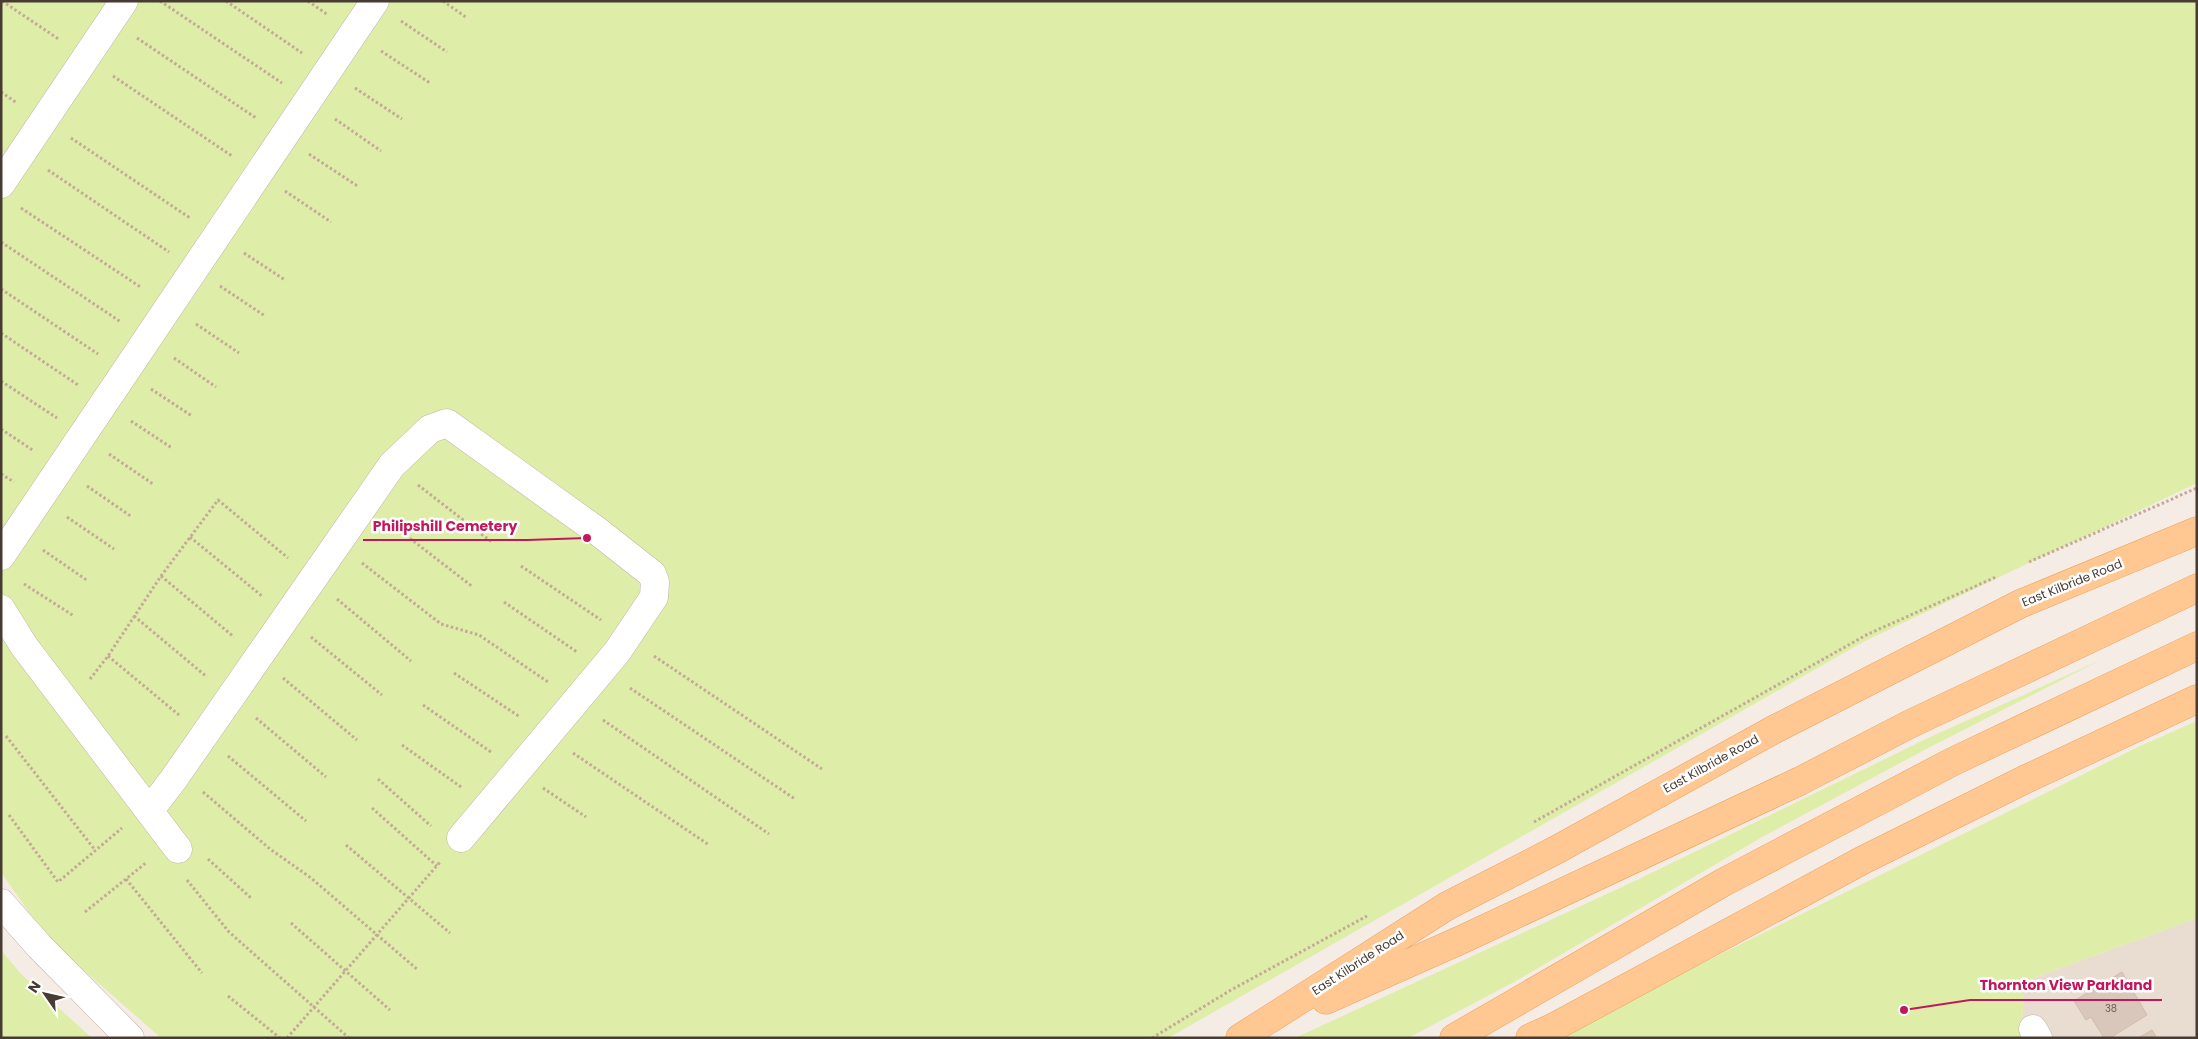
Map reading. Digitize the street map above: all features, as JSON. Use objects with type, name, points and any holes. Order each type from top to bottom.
[{"type":"main road","name":"East Kilbride Road","points":[[1243,1036],[1447,906],[1558,849],[1792,720],[2020,604],[2197,531]]},
{"type":"main road","name":"East Kilbride Road","points":[[1243,1036],[1463,939],[1800,781],[1932,714],[2187,593]]},
{"type":"main road","points":[[1454,1038],[1724,882],[1954,761],[2186,651]]},
{"type":"main road","points":[[1530,1038],[1554,1027],[1864,860],[2024,780],[2197,700]]},
{"type":"street","points":[[1,556],[374,2]]},
{"type":"street","points":[[1,184],[118,11]]},
{"type":"street","points":[[148,809],[179,772],[392,465],[430,428],[447,423],[596,530],[652,574],[655,582],[654,597],[627,637],[458,842]]},
{"type":"street","points":[[1,609],[24,646],[176,845]]},
{"type":"street","points":[[1,903],[40,947],[130,1038]]},
{"type":"path","points":[[2,1],[331,222]]},
{"type":"path","points":[[160,1],[382,151]]},
{"type":"path","points":[[443,1],[467,18]]},
{"type":"path","points":[[374,2],[446,52]]},
{"type":"path","points":[[118,11],[284,136],[359,187]]},
{"type":"path","points":[[1,92],[285,280]]},
{"type":"path","points":[[22,154],[265,316]]},
{"type":"path","points":[[17,206],[239,353]]},
{"type":"path","points":[[1,242],[216,387]]},
{"type":"path","points":[[392,465],[493,543]]},
{"type":"path","points":[[70,705],[108,656],[161,576],[218,500],[411,661]]},
{"type":"path","points":[[365,504],[473,587]]},
{"type":"path","points":[[521,566],[822,769]]},
{"type":"path","points":[[17,580],[74,616]]},
{"type":"path","points":[[504,602],[795,799]]},
{"type":"path","points":[[454,673],[709,845]]},
{"type":"path","points":[[6,736],[96,850]]},
{"type":"path","points":[[402,745],[488,806]]},
{"type":"path","points":[[179,772],[270,849],[311,878],[418,970]]},
{"type":"path","points":[[286,1038],[458,842],[378,780]]},
{"type":"path","points":[[372,808],[437,866]]},
{"type":"path","points":[[9,815],[58,882],[148,809]]},
{"type":"path","points":[[176,845],[174,863],[229,932],[349,1038]]},
{"type":"path","points":[[85,912],[126,879],[176,845],[195,847],[251,898]]},
{"type":"path","points":[[346,845],[450,933]]},
{"type":"path","points":[[126,879],[202,973]]},
{"type":"path","points":[[291,923],[390,1010]]},
{"type":"path","points":[[228,996],[280,1038]]},
{"type":"shaded area","points":[[2197,918],[2197,1038],[2023,1038],[2021,1033],[2025,981]]},
{"type":"green space","points":[[1,1],[2197,1],[2197,483],[1863,642],[1168,1038],[161,1038],[47,938],[1,872]]},
{"type":"green space","points":[[2101,660],[1930,747],[1764,836],[1514,982],[1408,1038],[1295,1038],[1639,879],[1928,738]]},
{"type":"green space","points":[[2197,721],[2197,918],[2025,981],[2021,1033],[2023,1038],[1552,1038],[2140,746]]},
{"type":"green space","points":[[1,950],[21,974],[92,1038],[1,1038]]},
{"type":"building","points":[[2122,972],[2147,1015],[2110,1038],[2104,1038],[2091,1017],[2086,1020],[2074,1001]]},
{"type":"building","points":[[2152,1030],[2157,1038],[2138,1038]]},
{"type":"place","name":"Philipshill Cemetery","points":[[587,538]]},
{"type":"place","name":"Thornton View Parkland","points":[[1904,1010]]}]
